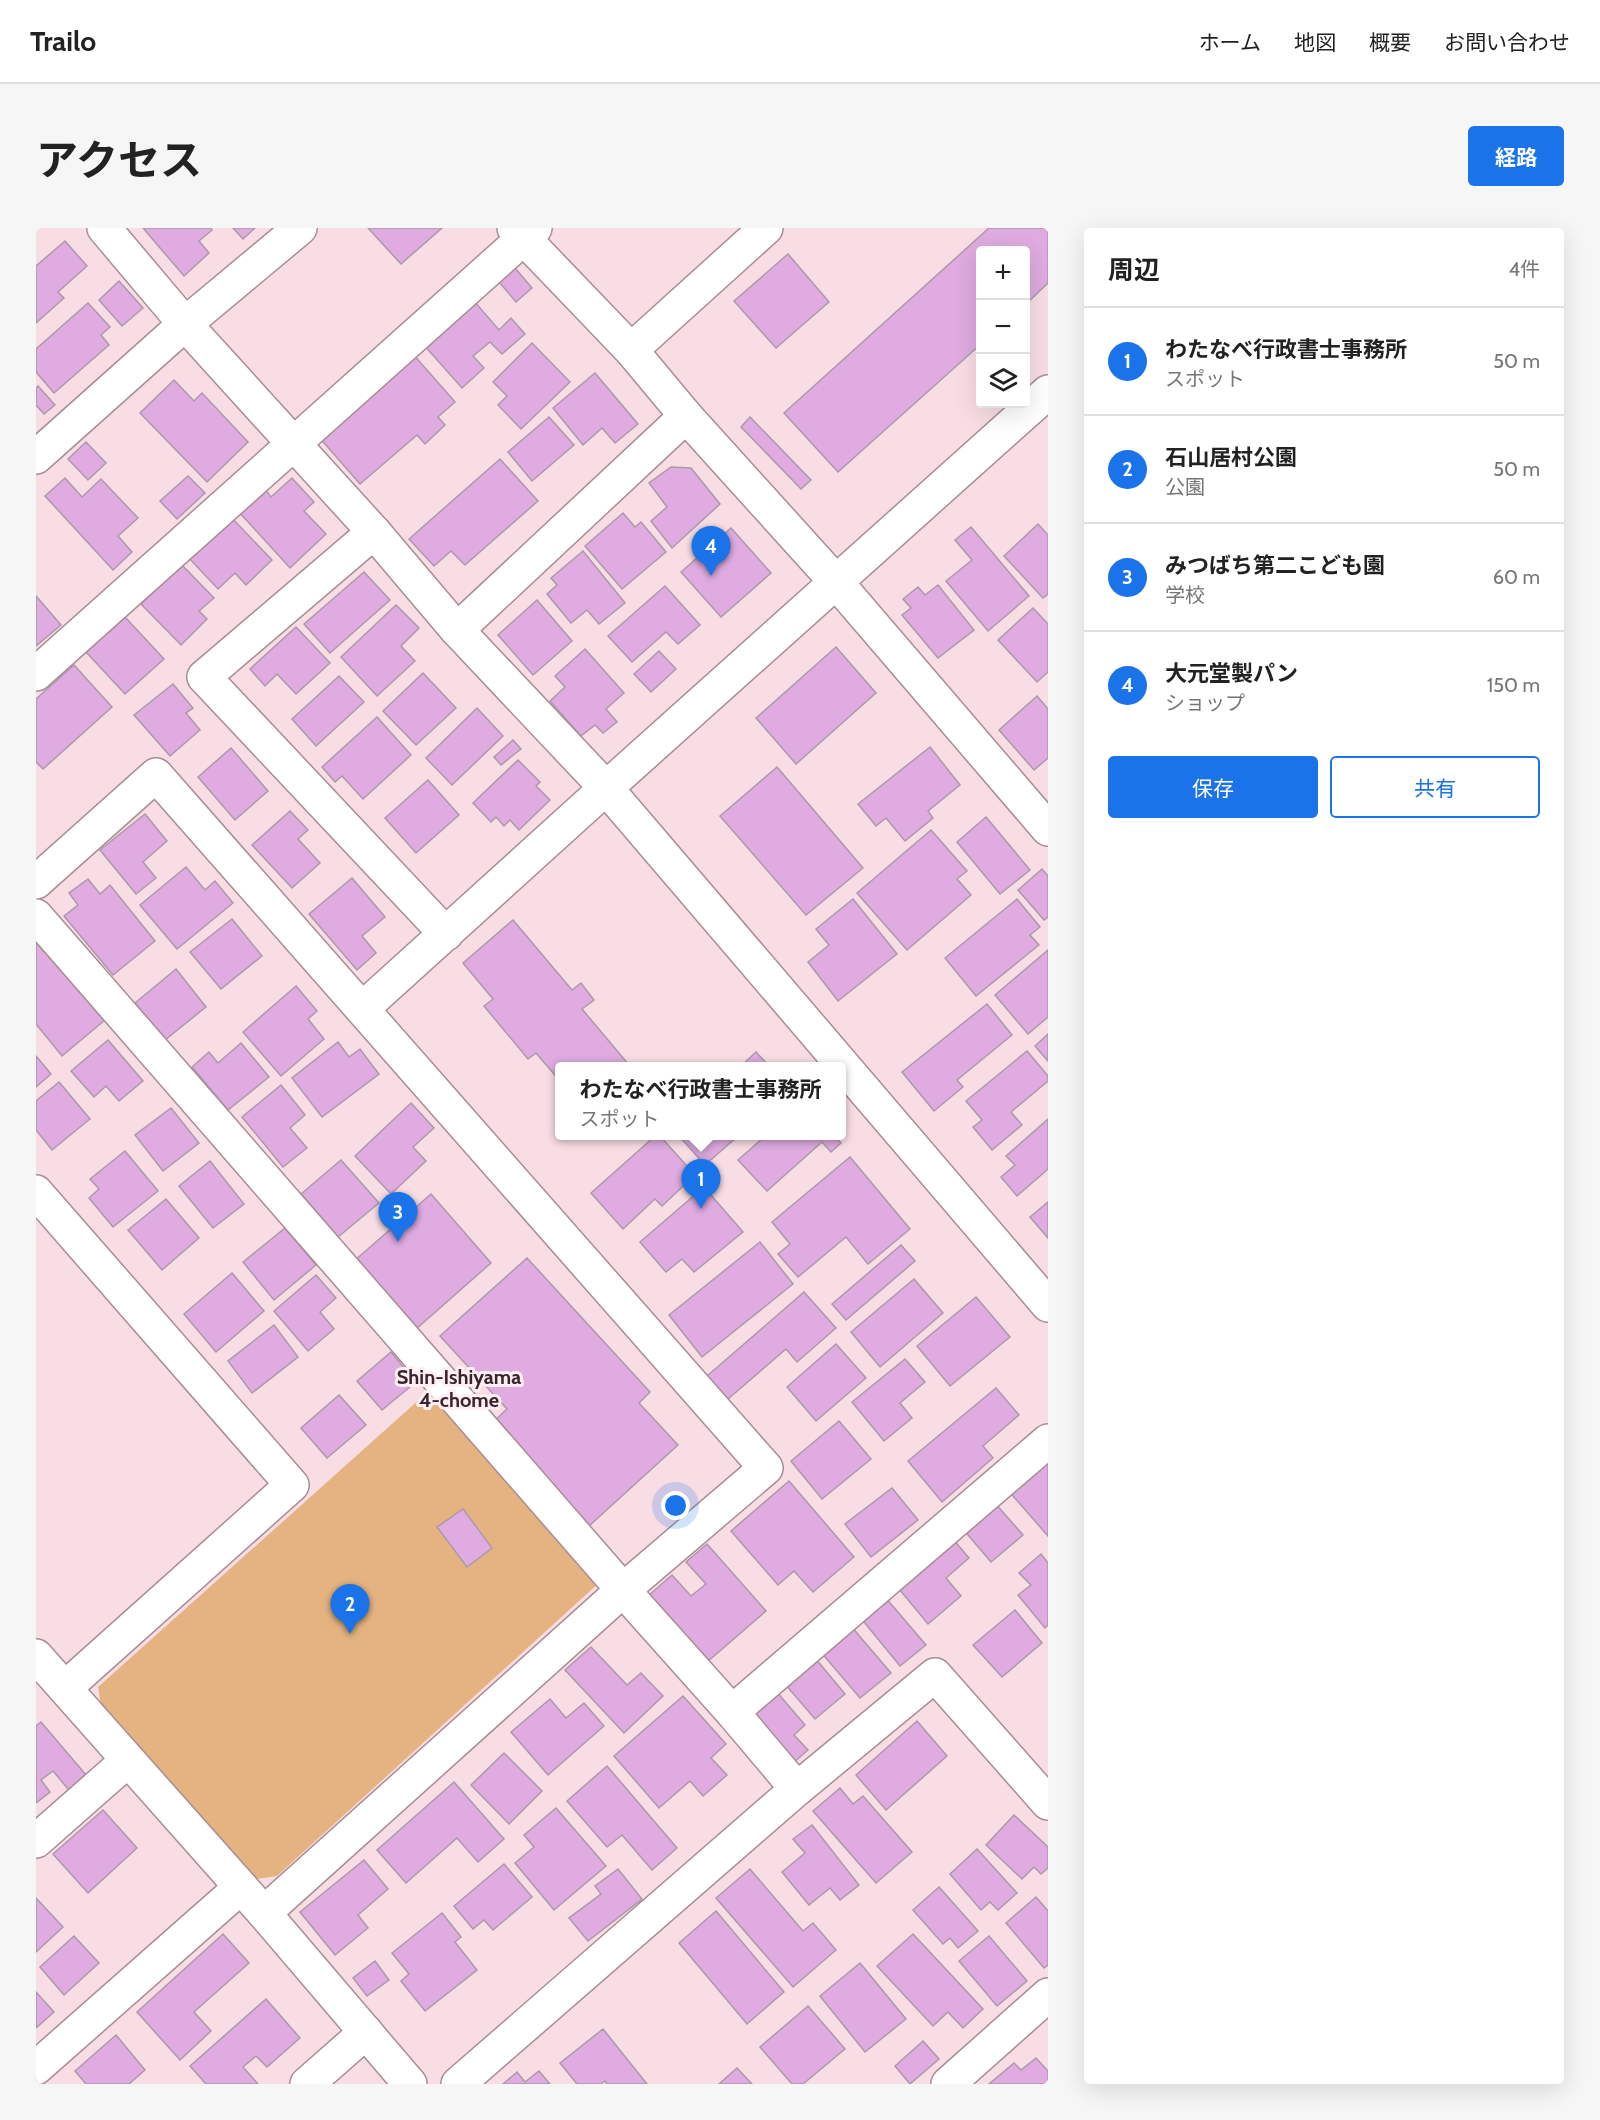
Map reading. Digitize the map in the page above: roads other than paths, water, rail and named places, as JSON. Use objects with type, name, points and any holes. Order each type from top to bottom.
[{"type":"street","points":[[104,228],[185,324],[374,532],[457,630],[606,788],[840,1062]]},
{"type":"street","points":[[36,457],[185,324],[300,228]]},
{"type":"street","points":[[631,350],[766,228]]},
{"type":"street","points":[[36,674],[294,443],[525,231],[1045,820]]},
{"type":"street","points":[[362,1010],[1048,392]]},
{"type":"street","points":[[457,630],[686,416]]},
{"type":"street","points":[[374,532],[204,677],[446,934]]},
{"type":"street","points":[[36,882],[156,775],[766,1468],[623,1590],[264,1913]]},
{"type":"street","points":[[36,916],[797,1789]]},
{"type":"street","points":[[846,1069],[1048,1305]]},
{"type":"street","points":[[36,1192],[292,1485],[65,1688]]},
{"type":"street","points":[[732,1712],[1048,1441]]},
{"type":"street","points":[[36,1656],[264,1913],[410,2084]]},
{"type":"street","points":[[458,2084],[797,1789],[935,1675],[1048,1803]]},
{"type":"street","points":[[36,1841],[128,1761]]},
{"type":"street","points":[[36,2068],[241,1887]]},
{"type":"street","points":[[948,2084],[1048,1995]]},
{"type":"street","points":[[307,2084],[366,2032]]},
{"type":"place","name":"大元堂製パン","points":[[711,576]]},
{"type":"place","name":"わたなべ行政書士事務所","points":[[701,1209]]},
{"type":"place","name":"みつばち第二こども園","points":[[398,1242]]},
{"type":"place","name":"石山居村公園","points":[[350,1634]]},
{"type":"district","name":"Shin-Ishiyama 4-chome","points":[[459,1388]]}]
